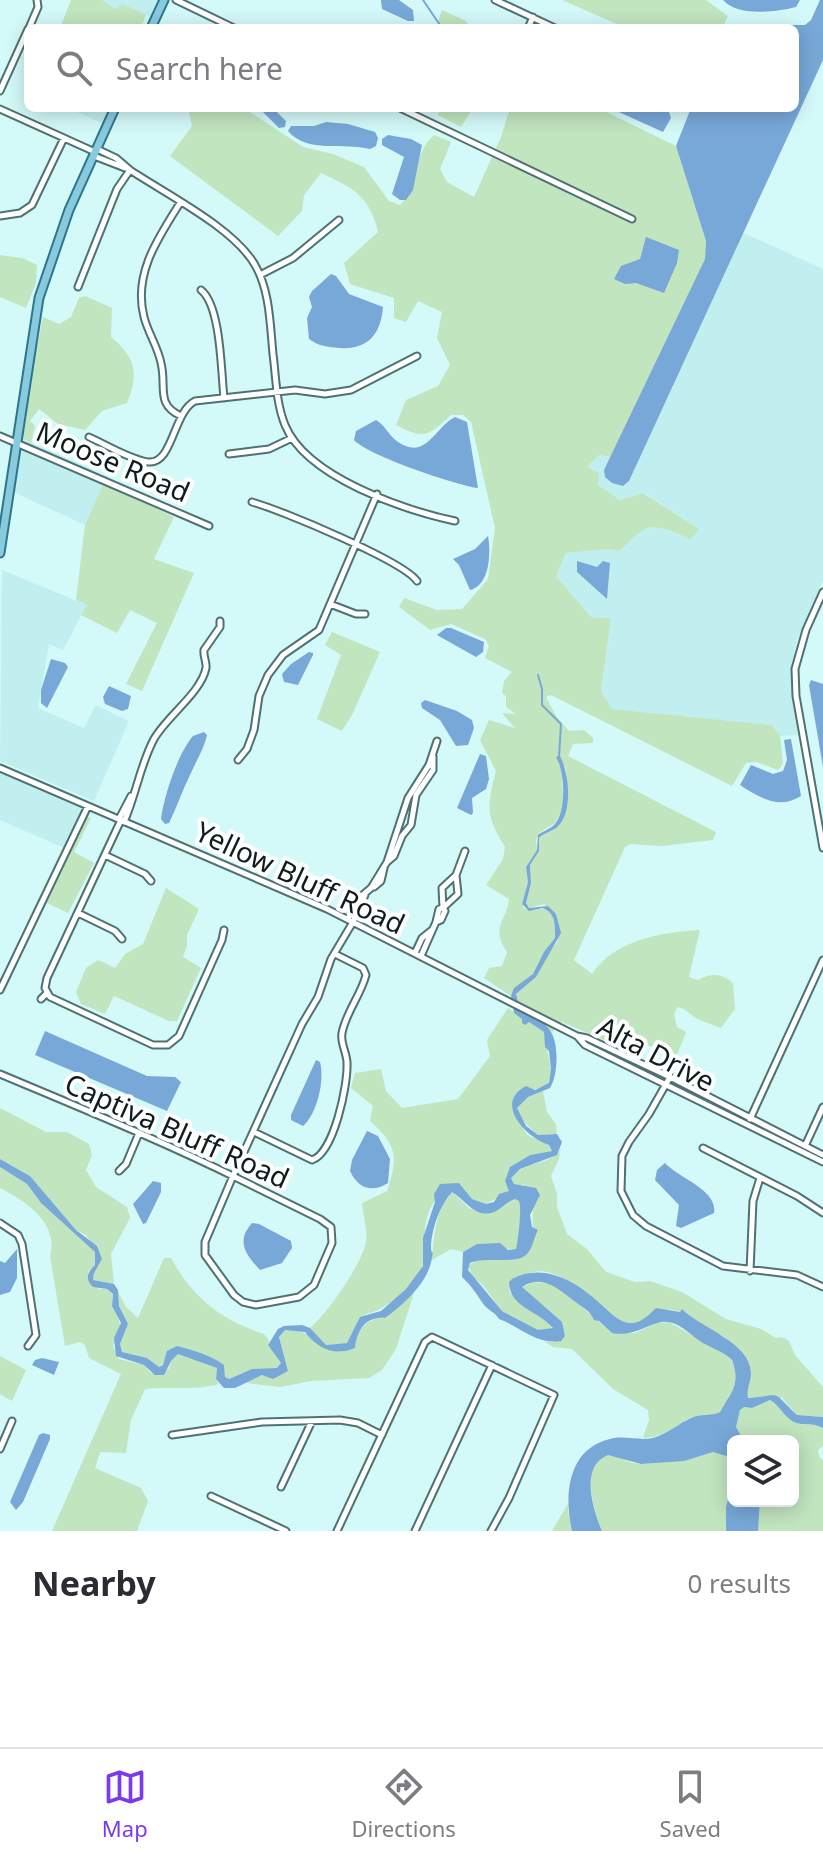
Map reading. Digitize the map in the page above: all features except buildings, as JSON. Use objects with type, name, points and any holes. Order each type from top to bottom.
[{"type":"main road","points":[[153,24],[164,0]]},
{"type":"main road","points":[[0,553],[3,509],[43,284],[69,210],[113,112]]},
{"type":"street","points":[[30,24],[38,7],[37,0]]},
{"type":"street","points":[[176,0],[226,24]]},
{"type":"street","points":[[495,0],[547,24]]},
{"type":"street","points":[[530,24],[533,17]]},
{"type":"street","points":[[0,91],[24,38]]},
{"type":"street","points":[[0,109],[116,158],[237,242],[260,275],[266,296],[280,410],[292,438],[319,467],[413,510],[455,521]]},
{"type":"street","points":[[408,112],[632,219]]},
{"type":"street","points":[[0,216],[27,210],[36,200],[64,138]]},
{"type":"street","points":[[78,287],[117,189],[130,170]]},
{"type":"street","points":[[181,203],[154,246],[141,290],[143,315],[162,368],[164,401],[181,416]]},
{"type":"street","points":[[260,275],[293,258],[339,220]]},
{"type":"street","points":[[201,290],[214,310],[224,398]]},
{"type":"street","points":[[89,437],[144,461],[156,461],[165,454],[181,416],[195,401],[277,391],[325,394],[351,390],[417,356]]},
{"type":"street","name":"Moose Road","points":[[0,436],[209,526]]},
{"type":"street","points":[[229,454],[269,449],[292,438]]},
{"type":"street","points":[[238,760],[254,730],[259,696],[273,666],[316,633],[377,494]]},
{"type":"street","points":[[252,502],[355,545],[411,573],[417,581]]},
{"type":"street","points":[[823,592],[804,634],[795,669],[796,696],[823,848]]},
{"type":"street","points":[[330,604],[356,614],[365,614]]},
{"type":"street","points":[[220,621],[220,627],[204,650],[207,666],[203,675],[189,699],[173,712],[154,739],[122,820],[47,978],[47,993],[54,1000],[153,1045],[168,1045],[179,1036],[224,930]]},
{"type":"street","points":[[386,865],[408,798],[433,755],[437,741]]},
{"type":"street","points":[[233,1176],[302,1024],[318,997],[326,971],[350,920],[394,856],[402,836],[411,825],[416,795],[433,770],[433,755]]},
{"type":"street","name":"Yellow Bluff Road","points":[[0,768],[350,920],[577,1036]]},
{"type":"street","points":[[0,990],[88,806]]},
{"type":"street","points":[[418,955],[433,929],[439,909],[458,894],[456,875],[465,851]]},
{"type":"street","points":[[105,855],[145,874],[151,881]]},
{"type":"street","points":[[443,908],[442,888],[446,881],[456,875]]},
{"type":"street","points":[[78,913],[115,931],[122,939]]},
{"type":"street","points":[[254,1132],[307,1158],[317,1159],[321,1154],[341,1110],[347,1065],[342,1034],[366,975],[363,968],[335,954]]},
{"type":"street","points":[[749,1121],[823,960]]},
{"type":"street","points":[[41,999],[47,993]]},
{"type":"street","name":"Alta Drive","points":[[577,1036],[585,1045],[668,1080],[823,1162]]},
{"type":"street","name":"Captiva Bluff Road","points":[[0,1074],[139,1133],[233,1176],[328,1223],[333,1232],[332,1243],[314,1285],[304,1295],[248,1304],[234,1295],[209,1261],[204,1249],[207,1235],[233,1176]]},
{"type":"street","points":[[668,1080],[622,1156],[620,1182],[633,1215],[646,1226],[723,1266],[797,1275],[823,1287]]},
{"type":"street","points":[[805,1146],[823,1107]]},
{"type":"street","name":"Alta Drive","points":[[749,1121],[823,1155]]},
{"type":"street","points":[[119,1171],[126,1164],[139,1133]]},
{"type":"street","points":[[703,1148],[797,1196],[823,1213]]},
{"type":"street","points":[[750,1271],[753,1201],[760,1178]]},
{"type":"street","points":[[0,1223],[18,1235],[22,1244],[36,1335],[28,1346]]},
{"type":"street","points":[[337,1531],[428,1338],[438,1339],[554,1395],[509,1498],[491,1531]]},
{"type":"street","points":[[415,1531],[492,1365]]},
{"type":"street","points":[[0,1449],[12,1421]]},
{"type":"street","points":[[281,1487],[312,1421]]},
{"type":"street","points":[[172,1435],[262,1422],[350,1421],[382,1435]]},
{"type":"street","points":[[211,1496],[286,1531]]},
{"type":"shaded area","points":[[102,0],[159,0],[152,18],[123,4],[115,9]]},
{"type":"shaded area","points":[[77,112],[109,112],[104,124]]},
{"type":"shaded area","points":[[744,233],[823,269],[823,581],[797,640],[792,663],[792,698],[799,735],[780,736],[772,725],[612,709],[601,692],[611,620],[591,617],[556,576],[566,553],[620,551],[639,531],[656,526],[691,539],[699,529],[644,493],[620,500],[598,485],[587,467],[599,455],[611,457],[604,470],[685,360],[740,235]]},
{"type":"shaded area","points":[[20,439],[108,477],[85,525],[13,492]]},
{"type":"shaded area","points":[[2,570],[87,605],[63,650],[49,644],[38,708],[84,728],[96,705],[129,721],[94,801],[0,761]]},
{"type":"shaded area","points":[[0,772],[90,810],[71,851],[0,820]]},
{"type":"green space","points":[[71,0],[102,0],[115,9],[123,4],[146,15],[143,24],[62,24]]},
{"type":"green space","points":[[562,0],[706,0],[728,16],[724,24],[617,24]]},
{"type":"green space","points":[[442,10],[468,24],[437,24]]},
{"type":"green space","points":[[189,112],[250,112],[303,147],[333,154],[364,167],[389,201],[400,205],[412,188],[422,152],[434,135],[451,142],[440,169],[447,182],[474,197],[509,112],[606,112],[676,146],[706,241],[705,259],[611,457],[599,455],[587,467],[599,473],[598,485],[620,500],[643,493],[699,529],[691,539],[652,527],[638,534],[620,551],[566,553],[556,576],[591,617],[611,619],[601,691],[612,709],[772,725],[780,736],[783,764],[778,770],[757,762],[746,763],[732,786],[551,695],[546,697],[569,731],[584,730],[593,738],[593,743],[573,744],[568,756],[716,832],[713,840],[662,846],[630,844],[625,847],[574,960],[592,974],[613,953],[640,940],[700,930],[689,977],[698,980],[716,975],[729,980],[733,983],[735,1009],[721,1028],[677,1007],[674,1014],[677,1027],[686,1032],[673,1065],[668,1064],[665,1054],[640,1041],[632,1052],[562,1022],[552,1032],[518,1001],[516,994],[536,977],[558,941],[556,914],[544,904],[529,908],[526,903],[531,882],[530,865],[539,851],[539,838],[559,825],[568,804],[566,768],[561,764],[564,806],[555,823],[540,832],[536,840],[537,850],[526,867],[528,882],[522,904],[524,909],[546,910],[553,916],[555,938],[534,973],[511,996],[484,978],[489,968],[502,966],[507,952],[500,930],[509,899],[486,885],[503,859],[505,847],[494,827],[490,810],[496,771],[480,740],[489,720],[515,728],[502,713],[516,714],[506,707],[506,696],[502,693],[504,681],[512,672],[485,658],[489,646],[485,639],[451,624],[430,630],[399,607],[404,598],[437,610],[462,609],[488,579],[495,528],[471,422],[463,415],[451,415],[426,434],[414,433],[396,425],[406,400],[438,386],[450,365],[437,338],[442,312],[418,301],[406,322],[394,318],[394,298],[350,284],[344,263],[378,232],[365,201],[342,183],[321,173],[304,195],[302,211],[278,236],[170,156],[192,126]]},
{"type":"green space","points":[[439,112],[470,112],[461,127],[438,115]]},
{"type":"green space","points":[[0,255],[22,258],[37,265],[36,283],[26,308],[0,297]]},
{"type":"green space","points":[[85,296],[112,308],[111,337],[126,352],[133,367],[133,383],[127,403],[102,411],[85,430],[58,424],[39,409],[30,421],[35,426],[31,443],[23,438],[25,408],[43,317],[59,324],[71,317],[79,298]]},
{"type":"green space","points":[[104,483],[174,517],[154,559],[194,573],[142,691],[126,684],[157,623],[130,610],[117,633],[81,615],[87,605],[76,600],[85,525]]},
{"type":"green space","points":[[332,632],[380,652],[342,731],[317,719],[341,655],[325,645]]},
{"type":"green space","points":[[87,816],[91,818],[74,852],[94,863],[68,913],[47,903]]},
{"type":"green space","points":[[166,888],[199,909],[187,935],[183,957],[201,968],[177,1021],[169,1021],[114,996],[105,1014],[81,1004],[76,992],[86,968],[98,960],[115,968],[125,954],[143,944]]},
{"type":"green space","points":[[508,1008],[544,1032],[551,1069],[549,1083],[515,1094],[512,1108],[527,1135],[549,1145],[552,1151],[530,1155],[510,1167],[509,1191],[486,1204],[472,1199],[459,1183],[439,1197],[428,1216],[423,1262],[416,1278],[392,1302],[366,1314],[347,1343],[325,1345],[310,1328],[334,1300],[358,1263],[366,1238],[362,1203],[387,1191],[394,1161],[391,1145],[370,1121],[373,1106],[351,1088],[355,1073],[381,1069],[386,1091],[402,1108],[458,1099],[490,1056],[487,1040]]},
{"type":"green space","points":[[543,1091],[547,1112],[556,1124],[557,1134],[538,1135],[525,1123],[517,1108],[528,1097]]},
{"type":"green space","points":[[0,1108],[46,1132],[67,1132],[89,1144],[92,1155],[86,1170],[96,1187],[127,1207],[130,1218],[111,1254],[114,1284],[93,1281],[94,1272],[102,1259],[86,1235],[76,1230],[30,1176],[0,1159]]},
{"type":"green space","points":[[560,1150],[551,1176],[557,1194],[557,1207],[567,1234],[587,1249],[606,1272],[635,1282],[650,1281],[682,1292],[726,1319],[789,1341],[795,1355],[823,1387],[823,1417],[797,1415],[782,1398],[748,1398],[746,1390],[751,1372],[725,1337],[701,1325],[683,1310],[663,1310],[635,1323],[625,1322],[570,1282],[541,1271],[511,1283],[509,1292],[552,1327],[551,1330],[538,1330],[502,1311],[473,1277],[468,1266],[487,1258],[525,1256],[532,1242],[534,1205],[524,1184],[514,1184],[511,1178]]},
{"type":"green space","points":[[0,1167],[27,1184],[41,1203],[95,1252],[95,1265],[88,1272],[99,1289],[107,1289],[113,1295],[121,1327],[113,1346],[119,1359],[144,1365],[151,1373],[169,1369],[171,1361],[179,1353],[217,1368],[219,1384],[145,1389],[131,1420],[126,1453],[100,1452],[95,1468],[141,1488],[148,1501],[137,1531],[52,1531],[121,1374],[89,1358],[85,1345],[80,1342],[65,1346],[50,1256],[50,1233],[38,1214],[0,1188]]},
{"type":"green space","points":[[452,1192],[470,1209],[496,1211],[515,1199],[520,1201],[516,1249],[477,1246],[463,1252],[451,1249],[432,1260],[439,1216]]},
{"type":"green space","points":[[164,1258],[171,1258],[189,1285],[210,1306],[234,1322],[264,1334],[281,1363],[277,1369],[242,1373],[229,1379],[225,1377],[224,1365],[182,1347],[159,1367],[147,1358],[121,1352],[120,1344],[128,1324],[119,1306],[118,1292],[126,1307],[138,1318]]},
{"type":"green space","points":[[534,1282],[561,1289],[612,1333],[635,1333],[656,1323],[669,1322],[725,1354],[734,1364],[736,1374],[734,1386],[720,1412],[692,1417],[661,1434],[643,1438],[649,1420],[648,1410],[613,1389],[572,1349],[553,1347],[545,1342],[565,1336],[522,1287]]},
{"type":"green space","points":[[414,1293],[396,1349],[382,1370],[369,1378],[311,1381],[280,1387],[246,1383],[254,1377],[288,1371],[279,1337],[285,1330],[304,1333],[335,1351],[355,1348],[357,1336],[367,1323],[385,1318]]},
{"type":"green space","points":[[0,1356],[26,1370],[12,1401],[0,1394]]},
{"type":"green space","points":[[770,1400],[796,1423],[823,1428],[823,1446],[818,1450],[823,1461],[823,1531],[758,1531],[760,1507],[799,1507],[799,1435],[741,1435],[736,1427],[740,1410]]},
{"type":"green space","points":[[713,1452],[727,1456],[726,1531],[602,1531],[591,1492],[592,1470],[596,1462],[607,1455],[633,1463],[684,1459]]},
{"type":"green space","points":[[569,1502],[572,1531],[552,1531]]},
{"type":"water","points":[[381,0],[399,0],[413,10],[414,21],[382,9]]},
{"type":"water","points":[[723,0],[800,0],[796,7],[758,12],[738,9]]},
{"type":"water","points":[[820,0],[823,0],[823,60],[629,481],[623,486],[612,483],[605,477],[604,470],[705,259],[706,241],[676,146],[689,112],[799,112],[799,25],[811,20]]},
{"type":"water","points":[[263,112],[277,112],[286,121],[285,127],[279,128]]},
{"type":"water","points":[[619,112],[669,112],[671,118],[663,132]]},
{"type":"water","points":[[326,122],[348,124],[375,132],[378,138],[376,146],[370,149],[315,145],[305,143],[288,131],[291,126],[314,126]]},
{"type":"water","points":[[388,135],[411,139],[422,145],[413,190],[406,200],[392,194],[404,157],[382,145],[382,139]]},
{"type":"water","points":[[646,237],[679,250],[664,293],[614,279],[621,266],[640,259]]},
{"type":"water","points":[[331,274],[349,294],[383,307],[376,332],[365,343],[349,348],[331,347],[309,339],[307,318],[312,307],[309,297]]},
{"type":"water","points":[[455,417],[467,422],[478,488],[412,468],[354,440],[356,431],[376,420],[398,442],[416,448],[430,440]]},
{"type":"water","points":[[488,536],[489,559],[485,575],[477,587],[470,590],[453,559],[475,549]]},
{"type":"water","points":[[577,561],[597,567],[603,561],[610,563],[607,599],[577,572]]},
{"type":"water","points":[[446,628],[484,642],[483,652],[476,657],[437,635]]},
{"type":"water","points":[[309,652],[313,655],[298,685],[284,682],[282,674]]},
{"type":"water","points":[[51,659],[68,667],[47,708],[41,703],[41,690]]},
{"type":"water","points":[[811,680],[823,684],[823,767],[809,685]]},
{"type":"water","points":[[109,686],[131,696],[128,709],[122,711],[105,704],[103,697]]},
{"type":"water","points":[[425,700],[457,711],[472,720],[474,728],[468,745],[456,746],[440,720],[422,708],[421,703]]},
{"type":"water","points":[[204,732],[207,735],[202,750],[169,823],[165,824],[161,819],[177,764],[193,736]]},
{"type":"water","points":[[791,739],[801,796],[785,802],[770,801],[740,785],[751,765],[773,774],[783,771],[787,760],[784,740]]},
{"type":"water","points":[[480,754],[486,756],[489,779],[486,789],[472,798],[471,815],[457,808]]},
{"type":"water","points":[[560,756],[566,772],[568,804],[562,822],[539,838],[539,851],[530,865],[531,883],[526,903],[529,908],[548,906],[556,914],[561,933],[536,977],[516,994],[518,1001],[551,1032],[555,1044],[555,1076],[550,1088],[528,1097],[517,1108],[526,1126],[538,1135],[557,1134],[562,1142],[557,1155],[520,1169],[511,1178],[514,1184],[536,1188],[540,1195],[530,1215],[532,1227],[538,1230],[527,1254],[516,1259],[477,1261],[470,1263],[468,1270],[502,1311],[538,1330],[553,1328],[519,1303],[510,1291],[509,1282],[524,1274],[537,1272],[561,1277],[584,1290],[626,1323],[641,1321],[656,1308],[680,1312],[682,1309],[743,1353],[751,1373],[748,1398],[776,1396],[797,1415],[823,1417],[823,1428],[800,1424],[792,1421],[770,1400],[740,1410],[736,1427],[741,1435],[727,1435],[727,1456],[713,1452],[684,1461],[641,1464],[608,1455],[599,1461],[591,1478],[592,1501],[602,1531],[572,1531],[569,1489],[577,1463],[585,1453],[596,1444],[610,1439],[653,1438],[686,1420],[720,1412],[734,1387],[735,1368],[729,1357],[673,1323],[661,1322],[632,1332],[612,1333],[560,1290],[546,1283],[530,1283],[522,1287],[562,1322],[565,1336],[561,1341],[536,1338],[499,1319],[462,1277],[463,1252],[477,1244],[500,1243],[508,1250],[516,1249],[519,1201],[515,1199],[498,1210],[484,1214],[452,1192],[435,1224],[431,1245],[433,1253],[426,1276],[414,1292],[385,1318],[372,1319],[363,1326],[355,1348],[334,1351],[315,1343],[305,1332],[285,1330],[279,1337],[288,1371],[273,1379],[262,1375],[235,1388],[224,1388],[216,1379],[217,1368],[178,1354],[164,1375],[155,1375],[144,1365],[116,1356],[114,1338],[121,1323],[112,1306],[113,1294],[107,1289],[93,1287],[88,1278],[95,1265],[95,1252],[41,1203],[27,1184],[0,1167],[0,1159],[30,1176],[76,1230],[97,1246],[102,1259],[93,1280],[114,1284],[118,1290],[119,1306],[128,1324],[120,1344],[122,1352],[147,1358],[159,1367],[163,1365],[167,1351],[177,1346],[219,1361],[224,1365],[225,1377],[229,1379],[252,1369],[277,1368],[281,1363],[268,1345],[278,1329],[284,1326],[310,1328],[326,1345],[347,1343],[360,1317],[381,1311],[406,1289],[423,1266],[423,1238],[435,1202],[434,1194],[440,1184],[459,1183],[472,1199],[486,1204],[494,1202],[499,1194],[509,1191],[505,1181],[510,1167],[530,1155],[552,1151],[549,1145],[523,1128],[513,1110],[512,1101],[517,1093],[526,1086],[535,1090],[549,1083],[551,1069],[544,1032],[529,1022],[525,1025],[522,1023],[522,1019],[514,1013],[511,996],[514,988],[533,974],[555,938],[554,920],[550,913],[542,908],[529,911],[522,904],[528,882],[526,867],[537,850],[538,835],[554,825],[561,811],[563,781],[556,757]]},
{"type":"water","points":[[45,1031],[147,1076],[175,1077],[181,1082],[167,1111],[35,1055]]},
{"type":"water","points":[[316,1060],[320,1062],[321,1087],[316,1105],[303,1126],[291,1120],[291,1115]]},
{"type":"water","points":[[367,1131],[378,1136],[390,1159],[388,1183],[377,1188],[366,1188],[357,1182],[350,1171],[352,1160]]},
{"type":"water","points":[[665,1163],[704,1191],[714,1205],[714,1213],[681,1228],[676,1226],[679,1205],[655,1180],[657,1170]]},
{"type":"water","points":[[153,1181],[161,1183],[161,1192],[143,1224],[133,1204]]},
{"type":"water","points":[[252,1223],[291,1241],[292,1248],[282,1263],[260,1270],[250,1258],[244,1247],[244,1236]]},
{"type":"water","points":[[17,1249],[17,1278],[10,1292],[0,1295],[0,1261],[5,1263]]},
{"type":"water","points":[[42,1358],[59,1362],[54,1375],[32,1365]]},
{"type":"water","points":[[39,1435],[50,1435],[50,1439],[23,1502],[16,1510],[10,1502]]},
{"type":"water","points":[[727,1503],[727,1507],[760,1507],[758,1531],[726,1531]]},
{"type":"waterway","points":[[423,0],[439,24]]},
{"type":"waterway","points":[[538,675],[542,705],[561,724],[559,757]]}]
